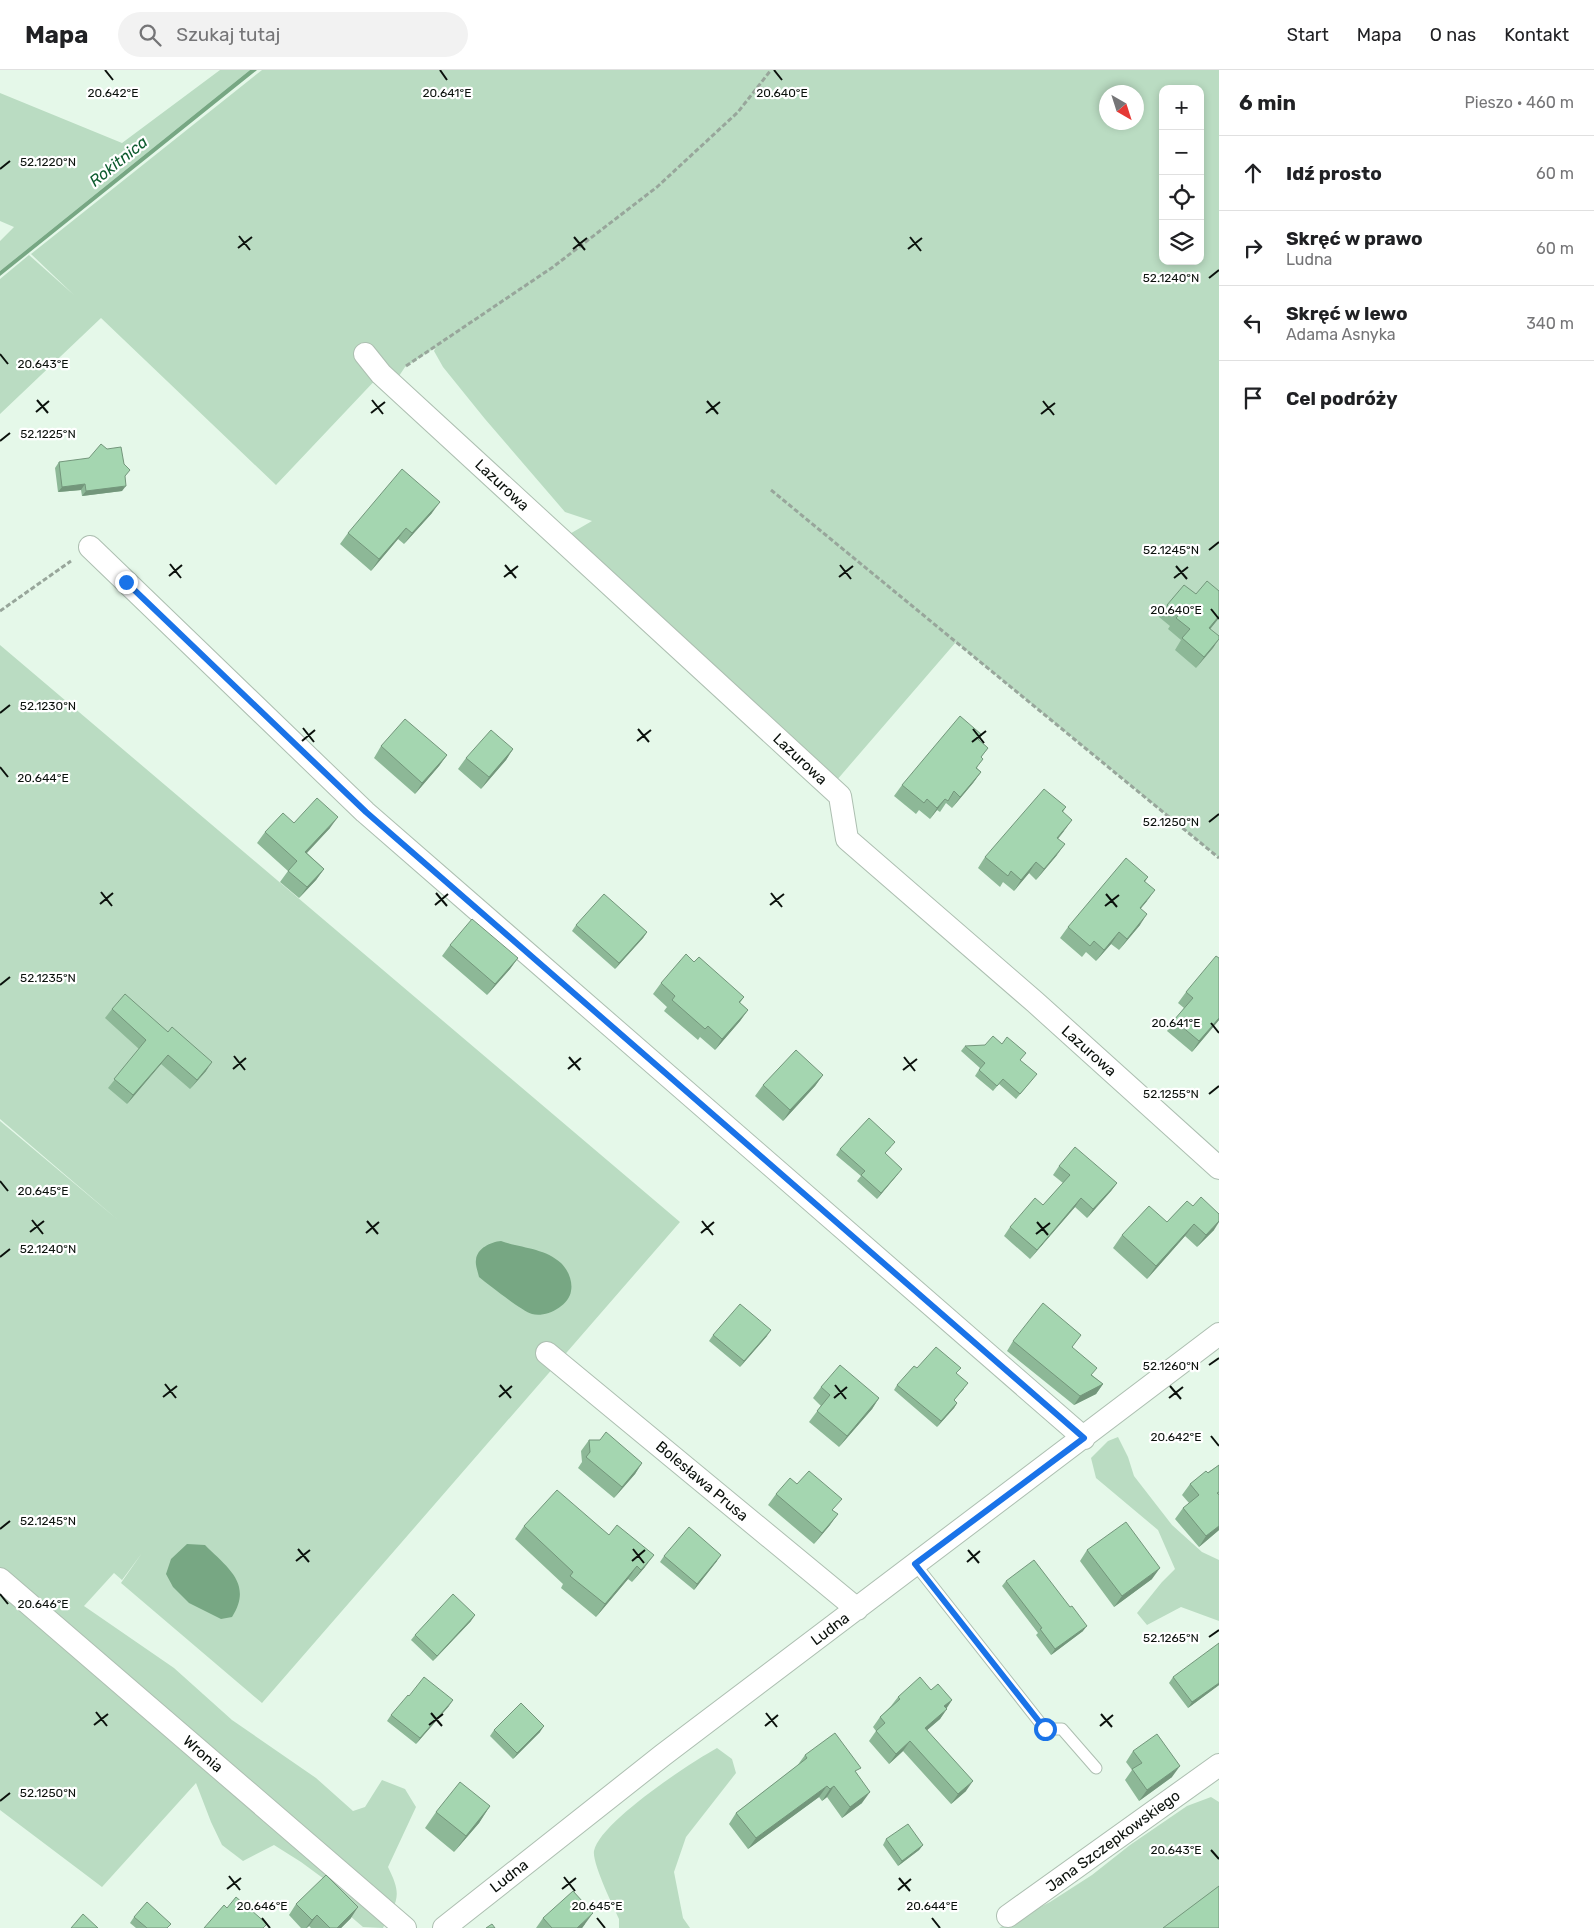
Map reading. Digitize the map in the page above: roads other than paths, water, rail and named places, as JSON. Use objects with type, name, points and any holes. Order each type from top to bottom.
[{"type":"street","name":"Lazurowa","points":[[365,354],[393,384],[840,796],[847,839],[1035,1002],[1219,1168]]},
{"type":"street","points":[[90,548],[366,812],[1084,1438]]},
{"type":"street","name":"Ludna","points":[[444,1928],[663,1755],[1219,1334]]},
{"type":"street","name":"Bolesława Prusa","points":[[547,1353],[857,1609]]},
{"type":"street","name":"Wronia","points":[[0,1579],[405,1928]]},
{"type":"street","name":"Jana Szczepkowskiego","points":[[1008,1916],[1219,1765]]},
{"type":"lane","points":[[915,1564],[1045,1729],[1062,1729],[1096,1768]]},
{"type":"water label","name":"Rokitnica","points":[[118,161]]}]
